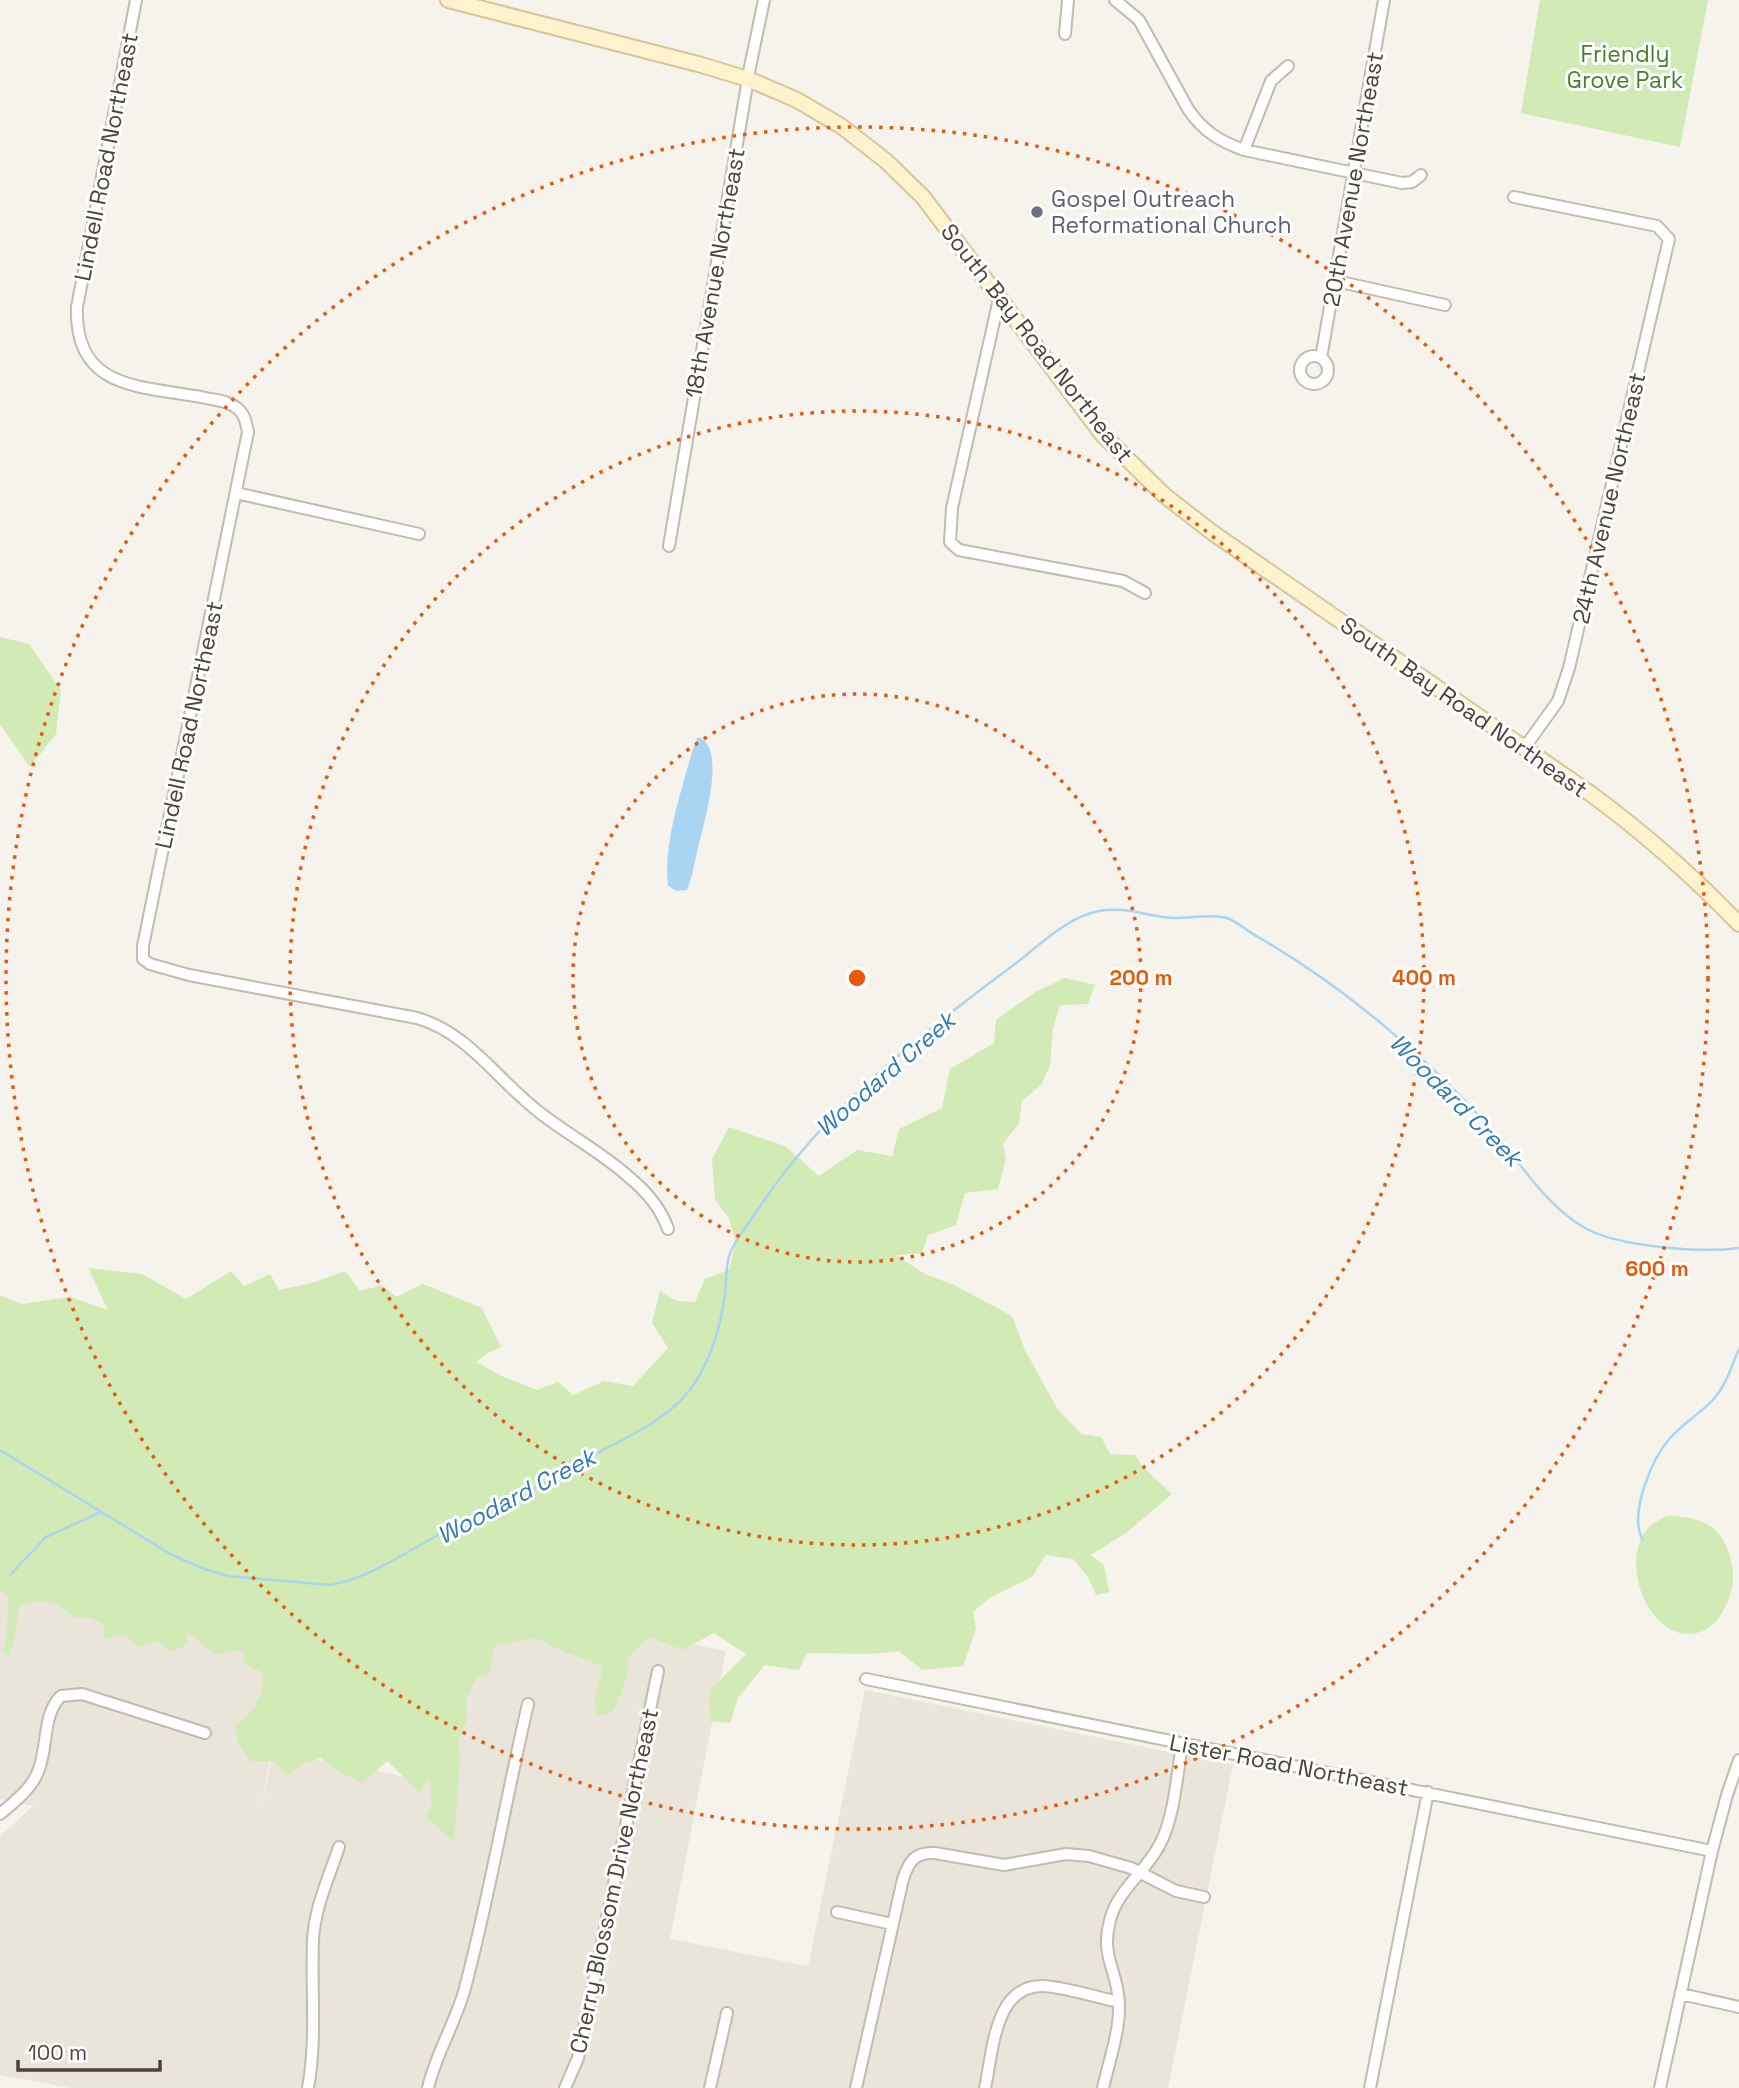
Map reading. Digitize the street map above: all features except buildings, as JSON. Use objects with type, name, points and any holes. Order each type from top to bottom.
[{"type":"street","name":"Lindell Road Northeast","points":[[136,0],[77,307],[76,328],[85,356],[110,377],[135,385],[222,401],[241,412],[248,432],[143,946],[143,959],[150,964],[189,975],[417,1018],[449,1032],[474,1050],[536,1111],[630,1177],[656,1206],[668,1229]]},
{"type":"street","name":"South Bay Road Northeast","points":[[448,0],[748,79],[818,112],[864,142],[923,197],[1102,434],[1164,495],[1213,533],[1525,747],[1637,829],[1710,893],[1739,924]]},
{"type":"street","name":"18th Avenue Northeast","points":[[669,546],[748,79],[764,0]]},
{"type":"street","points":[[1065,34],[1068,0]]},
{"type":"street","points":[[1115,0],[1139,20],[1196,121],[1218,141],[1244,150],[1402,183],[1412,182],[1420,175]]},
{"type":"street","name":"20th Avenue Northeast","points":[[1321,358],[1384,0]]},
{"type":"street","points":[[1244,150],[1271,81],[1288,66]]},
{"type":"street","name":"24th Avenue Northeast","points":[[1514,197],[1657,226],[1669,239],[1570,668],[1558,701],[1525,747]]},
{"type":"street","points":[[1336,281],[1445,305]]},
{"type":"street","points":[[999,299],[952,508],[950,542],[959,550],[1123,581],[1145,593]]},
{"type":"street","points":[[236,493],[419,534]]},
{"type":"street","name":"Cherry Blossom Drive Northeast","points":[[565,2088],[578,2058],[658,1671]]},
{"type":"street","name":"Lister Road Northeast","points":[[866,1679],[1712,1851]]},
{"type":"street","points":[[0,1814],[27,1788],[37,1774],[52,1705],[61,1696],[82,1694],[205,1733]]},
{"type":"street","points":[[428,2088],[432,2071],[457,2017],[466,1986],[528,1704]]},
{"type":"street","points":[[1103,2088],[1119,2002],[1106,1955],[1111,1918],[1119,1898],[1150,1862],[1166,1830],[1182,1745]]},
{"type":"street","points":[[1660,2088],[1712,1851],[1739,1760]]},
{"type":"street","points":[[1370,2088],[1428,1792]]},
{"type":"street","points":[[308,2088],[314,2042],[313,1939],[321,1899],[339,1847]]},
{"type":"street","points":[[856,2088],[907,1864],[914,1856],[935,1853],[1004,1865],[1066,1854],[1113,1861],[1176,1891],[1204,1897]]},
{"type":"street","points":[[837,1912],[892,1924]]},
{"type":"street","points":[[985,2088],[998,2027],[1007,2004],[1015,1994],[1031,1987],[1046,1986],[1119,2002]]},
{"type":"street","points":[[1681,1994],[1739,2007]]},
{"type":"street","points":[[710,2088],[727,2012]]},
{"type":"shaded area","points":[[0,1581],[294,1638],[261,1807],[274,1751],[447,1785],[477,1619],[592,1625],[726,1651],[670,1939],[808,1966],[865,1690],[1233,1765],[1168,2088],[71,2088],[0,2075],[0,1836],[33,1806],[0,1799]]},
{"type":"green space","name":"Friendly Grove Park","points":[[1540,0],[1708,0],[1680,147],[1521,113]]},
{"type":"green space","points":[[0,637],[29,644],[61,690],[56,734],[30,767],[0,724]]},
{"type":"green space","points":[[1065,978],[1095,985],[1088,1004],[1060,1005],[1053,1029],[1050,1065],[1041,1085],[1022,1101],[1019,1123],[1003,1144],[1006,1159],[998,1189],[965,1193],[956,1225],[928,1235],[922,1253],[896,1255],[925,1274],[954,1285],[1012,1316],[1025,1350],[1058,1410],[1082,1434],[1101,1437],[1110,1454],[1135,1455],[1143,1467],[1172,1494],[1126,1533],[1091,1555],[1104,1565],[1109,1592],[1096,1595],[1088,1577],[1073,1559],[1046,1555],[1032,1577],[991,1597],[973,1612],[976,1629],[963,1666],[922,1670],[899,1651],[870,1654],[807,1653],[799,1670],[765,1665],[738,1698],[730,1723],[710,1721],[709,1691],[746,1654],[714,1633],[683,1650],[649,1637],[628,1657],[627,1677],[614,1711],[597,1717],[595,1698],[603,1667],[537,1638],[494,1646],[490,1673],[476,1678],[466,1700],[467,1718],[458,1741],[460,1762],[454,1842],[425,1816],[432,1804],[430,1780],[419,1792],[387,1761],[363,1783],[343,1774],[321,1758],[301,1765],[287,1777],[274,1761],[251,1761],[238,1743],[235,1725],[257,1703],[262,1690],[263,1673],[245,1664],[243,1650],[216,1654],[186,1632],[188,1644],[170,1652],[160,1641],[140,1647],[124,1634],[105,1639],[103,1623],[88,1617],[75,1618],[61,1607],[43,1601],[19,1607],[9,1656],[3,1652],[7,1638],[8,1596],[0,1592],[0,1295],[22,1304],[70,1297],[108,1310],[88,1268],[142,1274],[186,1299],[231,1271],[244,1286],[270,1274],[279,1290],[312,1283],[345,1271],[360,1291],[382,1285],[396,1297],[423,1284],[482,1308],[501,1347],[476,1362],[537,1390],[558,1382],[573,1395],[604,1381],[633,1386],[668,1348],[652,1323],[660,1291],[677,1301],[695,1302],[705,1279],[729,1270],[736,1243],[729,1218],[715,1200],[712,1159],[729,1127],[785,1146],[819,1176],[857,1150],[892,1156],[899,1129],[942,1108],[950,1069],[994,1043],[996,1020],[1035,992]]},
{"type":"green space","points":[[1667,1516],[1691,1518],[1713,1528],[1723,1540],[1730,1556],[1733,1580],[1728,1600],[1718,1619],[1703,1631],[1684,1634],[1668,1628],[1654,1616],[1644,1599],[1638,1580],[1636,1560],[1640,1542],[1649,1527]]},
{"type":"water","points":[[698,737],[707,743],[711,755],[711,788],[689,885],[687,890],[677,891],[668,886],[669,843],[678,801]]},
{"type":"waterway","name":"Woodard Creek","points":[[0,1450],[172,1555],[204,1569],[228,1576],[330,1585],[376,1569],[562,1474],[641,1430],[677,1404],[696,1381],[711,1350],[723,1305],[728,1260],[734,1244],[811,1140],[874,1077],[943,1018],[1065,925],[1099,911],[1126,910],[1172,918],[1227,918],[1289,956],[1349,998],[1434,1070],[1485,1122],[1544,1194],[1585,1228],[1618,1240],[1660,1247],[1704,1250],[1739,1248]]},
{"type":"waterway","points":[[1642,1539],[1638,1515],[1640,1501],[1656,1459],[1670,1438],[1716,1396],[1739,1349]]},
{"type":"waterway","points":[[10,1575],[46,1537],[101,1512]]},
{"type":"place","name":"Gospel Outreach Reformational Church","points":[[1037,212]]}]
